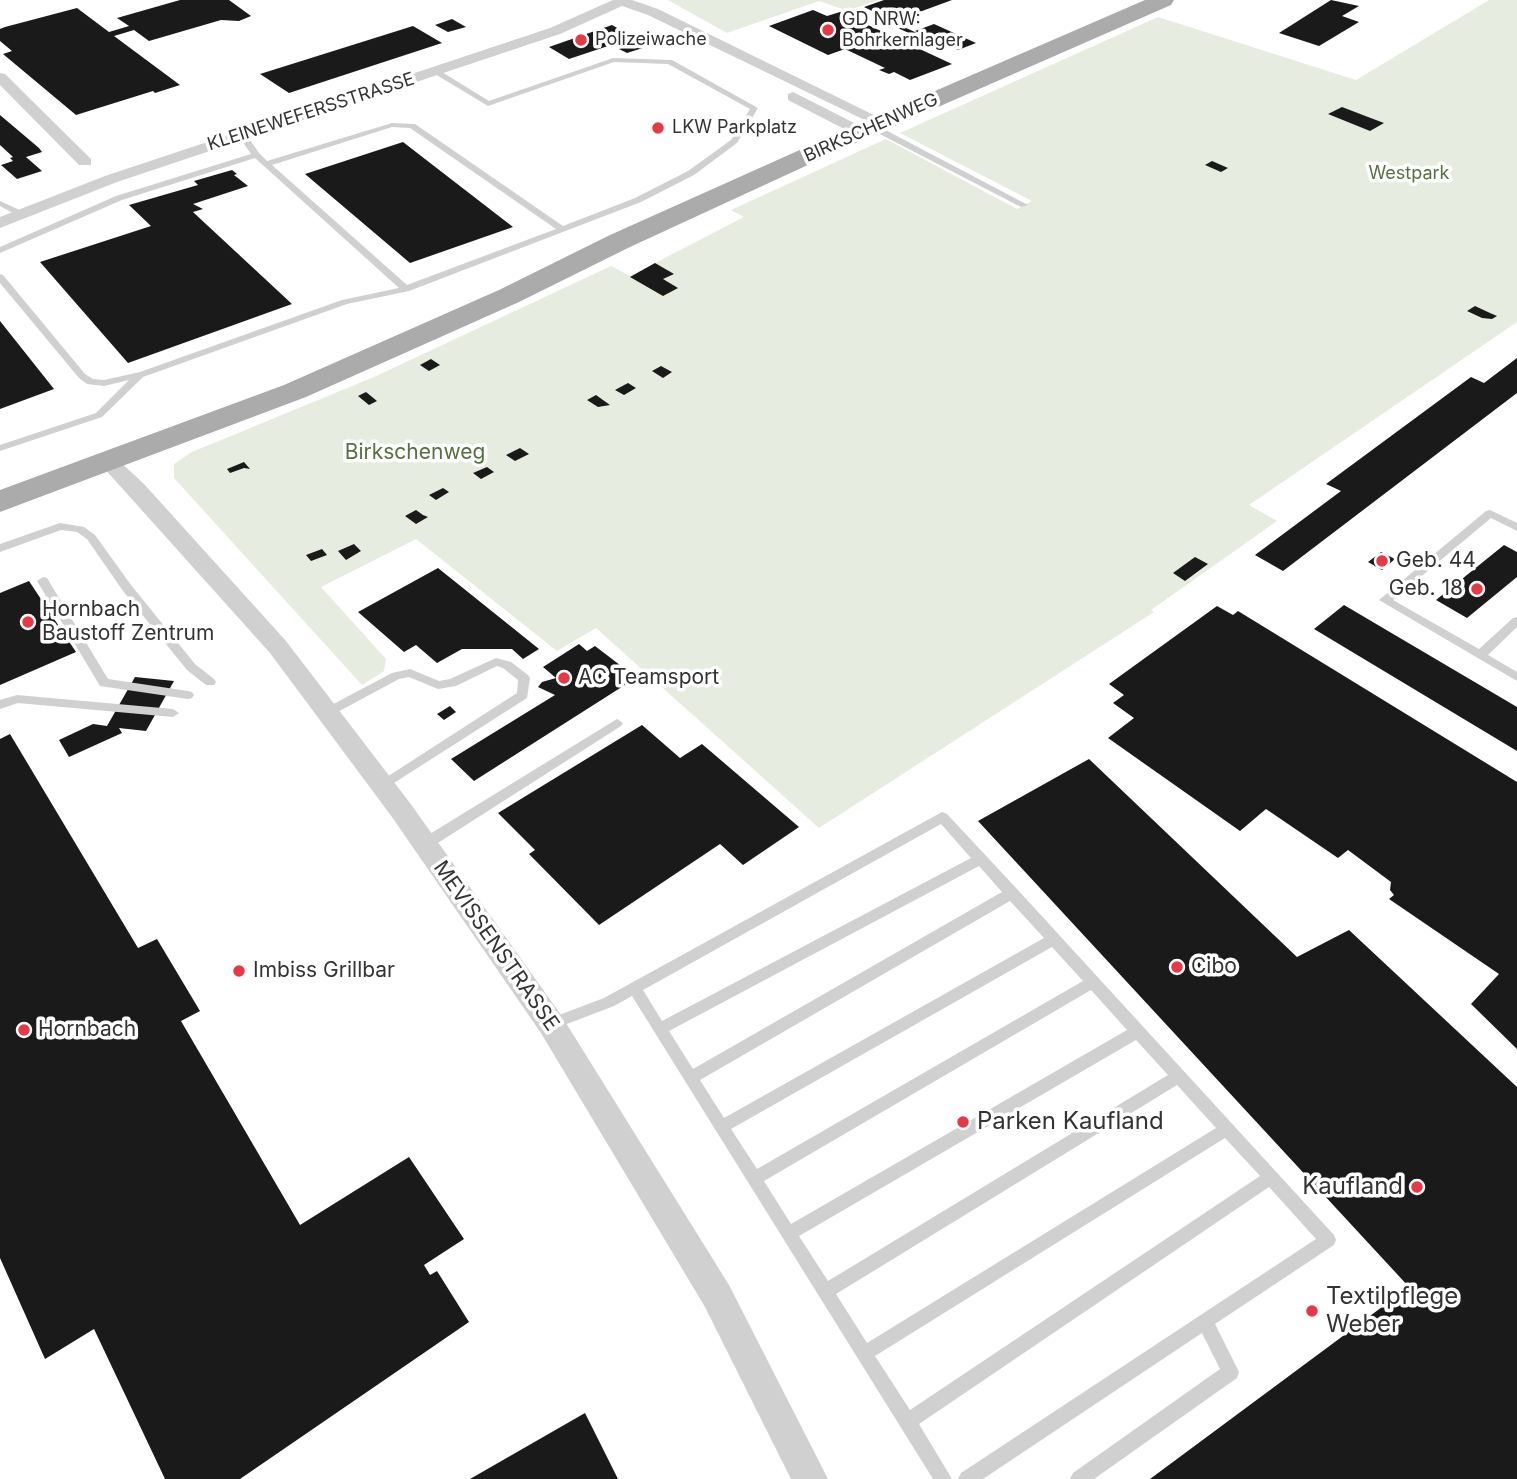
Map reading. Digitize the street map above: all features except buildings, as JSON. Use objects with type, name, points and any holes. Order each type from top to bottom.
[{"type":"main road","name":"BIRKSCHENWEG","points":[[0,502],[110,463],[366,361],[872,127],[1163,0]]},
{"type":"street","points":[[622,0],[653,12],[872,127]]},
{"type":"street","points":[[622,0],[643,20],[872,127]]},
{"type":"street","name":"KLEINEWEFERSSTRASSE","points":[[0,223],[111,178],[555,31],[622,0]]},
{"type":"street","points":[[1,80],[85,162]]},
{"type":"street","name":"MEVISSENSTRASSE","points":[[110,463],[137,489],[278,647],[383,785],[551,1024],[717,1296],[810,1479]]},
{"type":"lane","points":[[0,277],[82,376],[90,382],[104,383],[141,375],[345,302],[406,289],[638,200],[715,158],[734,141],[754,108],[669,62],[613,60],[488,104],[434,71]]},
{"type":"lane","points":[[266,164],[392,125],[412,126],[563,230]]},
{"type":"lane","points":[[872,127],[1024,205]]},
{"type":"lane","points":[[242,135],[256,155],[406,289]]},
{"type":"lane","points":[[0,250],[119,198],[256,155]]},
{"type":"lane","points":[[0,202],[21,214]]},
{"type":"lane","points":[[0,448],[99,415],[141,375]]},
{"type":"lane","points":[[1517,528],[1490,513],[1385,600],[1517,677]]},
{"type":"lane","points":[[0,548],[60,526],[80,529],[91,537],[127,588],[191,667],[210,682]]},
{"type":"lane","points":[[43,581],[104,683],[188,695]]},
{"type":"lane","points":[[1480,655],[1517,621]]},
{"type":"lane","points":[[328,712],[396,676],[410,673],[438,685],[452,683],[496,662],[507,665],[524,678],[523,695],[383,785]]},
{"type":"lane","points":[[0,705],[18,699],[173,713]]},
{"type":"lane","points":[[425,844],[618,723]]},
{"type":"lane","points":[[551,1024],[609,1002],[942,817],[1328,1240],[967,1479]]},
{"type":"lane","points":[[660,1029],[980,859]]},
{"type":"lane","points":[[691,1079],[1012,893]]},
{"type":"lane","points":[[722,1128],[1054,939]]},
{"type":"lane","points":[[754,1179],[1093,982]]},
{"type":"lane","points":[[634,988],[943,1479]]},
{"type":"lane","points":[[788,1234],[1138,1031]]},
{"type":"lane","points":[[825,1292],[1179,1076]]},
{"type":"lane","points":[[864,1354],[1227,1129]]},
{"type":"lane","points":[[907,1422],[1271,1177]]},
{"type":"lane","points":[[1079,1479],[1231,1372],[1205,1322]]},
{"type":"green space","points":[[668,0],[878,0],[848,11],[819,1],[727,33]]},
{"type":"green space","points":[[1489,0],[1517,0],[1517,322],[1249,505],[1277,521],[1151,610],[1154,612],[819,828],[596,628],[557,651],[416,539],[321,587],[386,659],[384,671],[362,685],[174,478],[174,464],[192,452],[374,377],[611,266],[630,276],[744,217],[731,210],[886,139],[1017,209],[1032,201],[900,133],[1158,17],[1356,80]]},
{"type":"place","name":"GD NRW: Bohrkernlager","points":[[828,30]]},
{"type":"place","name":"Polizeiwache","points":[[581,40]]},
{"type":"place","name":"LKW Parkplatz","points":[[658,128]]},
{"type":"place","name":"Geb. 44","points":[[1382,561]]},
{"type":"place","name":"Geb. 18","points":[[1477,589]]},
{"type":"place","name":"Hornbach Baustoff Zentrum","points":[[28,622]]},
{"type":"place","name":"AC Teamsport","points":[[564,678]]},
{"type":"place","name":"Cibo","points":[[1177,967]]},
{"type":"place","name":"Imbiss Grillbar","points":[[239,971]]},
{"type":"place","name":"Hornbach","points":[[24,1030]]},
{"type":"place","name":"Parken Kaufland","points":[[963,1122]]},
{"type":"place","name":"Kaufland","points":[[1417,1187]]},
{"type":"place","name":"Textilpflege Weber","points":[[1312,1311]]},
{"type":"park label","name":"Westpark","points":[[1409,174]]},
{"type":"park label","name":"Birkschenweg","points":[[415,453]]}]
